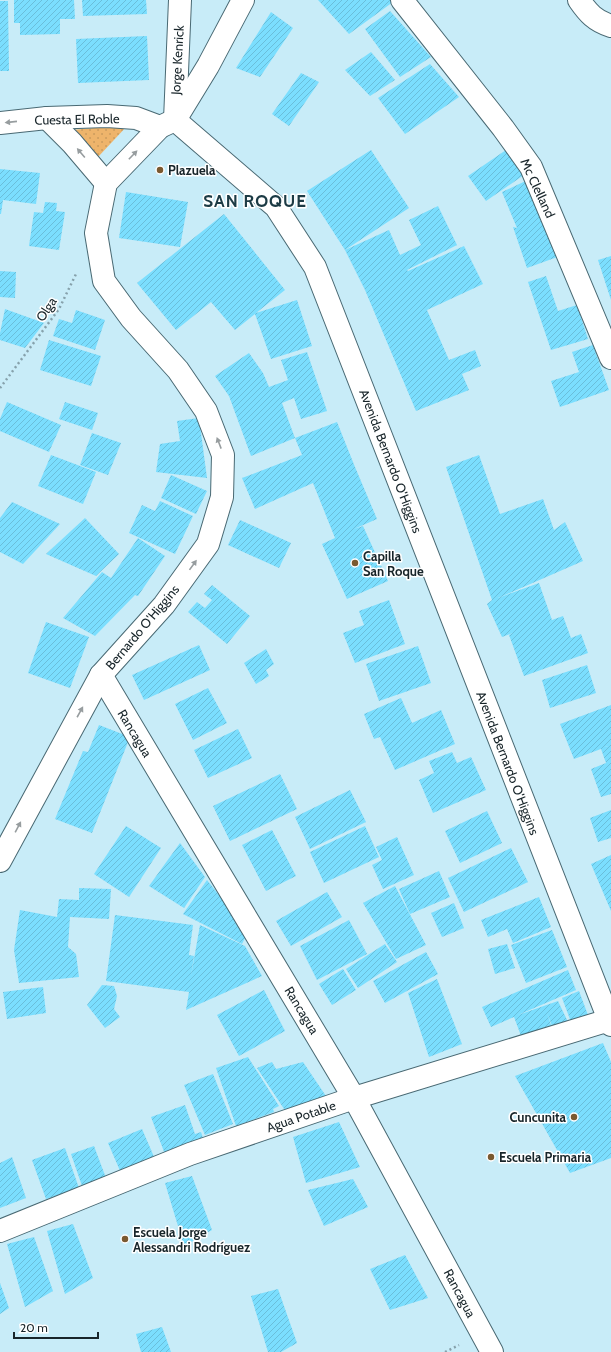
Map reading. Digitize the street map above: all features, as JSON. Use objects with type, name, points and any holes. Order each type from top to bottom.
[{"type":"main road","name":"Jorge Kenrick","points":[[167,123],[180,0]]},
{"type":"main road","points":[[47,118],[72,143],[106,183],[167,123],[208,66],[243,0]]},
{"type":"main road","name":"Mc Clelland","points":[[402,0],[503,128],[531,167],[611,358]]},
{"type":"main road","points":[[579,0],[589,13],[601,23],[611,26]]},
{"type":"main road","name":"Cuesta El Roble","points":[[0,123],[47,118],[114,116],[167,123]]},
{"type":"main road","name":"Avenida Bernardo O'Higgins","points":[[167,123],[276,207],[315,267],[610,1023]]},
{"type":"main road","name":"Bernardo O'Higgins","points":[[0,861],[101,675],[164,605],[208,544],[222,497],[224,455],[206,410],[178,370],[131,318],[104,281],[96,233],[106,183]]},
{"type":"main road","name":"Rancagua","points":[[101,675],[354,1098],[492,1352]]},
{"type":"main road","name":"Agua Potable","points":[[0,1231],[190,1154],[354,1098],[610,1023]]},
{"type":"path","name":"Olga","points":[[0,388],[59,309],[96,233]]},
{"type":"shaded area","points":[[128,125],[98,157],[71,130]]},
{"type":"building","points":[[14,0],[74,0],[75,19],[60,19],[60,34],[20,35],[20,23],[14,23]]},
{"type":"building","points":[[82,0],[146,0],[147,14],[83,16]]},
{"type":"building","points":[[318,0],[391,0],[393,2],[349,34]]},
{"type":"building","points":[[0,1],[8,1],[9,71],[0,71]]},
{"type":"building","points":[[390,11],[431,57],[400,77],[365,29]]},
{"type":"building","points":[[271,12],[293,28],[260,77],[236,68]]},
{"type":"building","points":[[147,36],[149,80],[78,83],[76,39]]},
{"type":"building","points":[[371,52],[395,80],[370,96],[345,70]]},
{"type":"building","points":[[430,64],[459,97],[405,134],[378,98]]},
{"type":"building","points":[[301,73],[319,82],[289,126],[272,114]]},
{"type":"building","points":[[371,150],[409,208],[345,250],[307,191]]},
{"type":"building","points":[[506,150],[524,175],[486,201],[468,176]]},
{"type":"building","points":[[0,169],[40,173],[36,204],[3,200],[0,214]]},
{"type":"building","points":[[532,178],[563,255],[527,268],[513,227],[517,228],[502,192]]},
{"type":"building","points":[[126,192],[188,202],[180,247],[119,238]]},
{"type":"building","points":[[45,202],[57,203],[56,211],[65,212],[59,250],[29,246],[34,212],[43,213]]},
{"type":"building","points":[[438,206],[457,245],[407,270],[408,271],[464,246],[483,284],[427,310],[449,360],[475,350],[481,366],[462,374],[469,390],[416,411],[365,290],[345,250],[389,230],[400,255],[421,245],[409,220]]},
{"type":"building","points":[[224,214],[285,290],[256,313],[297,300],[312,346],[271,359],[255,314],[235,330],[211,302],[176,330],[137,283]]},
{"type":"building","points":[[611,256],[611,300],[598,260]]},
{"type":"building","points":[[0,271],[16,272],[15,298],[0,297]]},
{"type":"building","points":[[546,276],[558,311],[577,305],[588,339],[551,350],[528,282]]},
{"type":"building","points":[[5,309],[44,323],[25,348],[0,340]]},
{"type":"building","points":[[76,310],[105,320],[95,350],[53,336],[59,319],[72,323]]},
{"type":"building","points":[[49,340],[101,356],[91,386],[40,370]]},
{"type":"building","points":[[593,345],[609,390],[560,407],[551,381],[579,372],[572,352]]},
{"type":"building","points":[[307,352],[327,411],[301,419],[294,398],[282,403],[295,438],[251,456],[229,396],[215,376],[249,353],[263,373],[269,387],[288,380],[281,360]]},
{"type":"building","points":[[7,402],[61,425],[49,452],[0,431],[0,419]]},
{"type":"building","points":[[65,402],[98,413],[92,430],[59,419]]},
{"type":"building","points":[[199,418],[207,478],[156,472],[160,444],[180,441],[177,421]]},
{"type":"building","points":[[337,422],[377,519],[354,529],[363,526],[388,581],[347,599],[322,544],[335,538],[313,483],[255,509],[242,478],[302,455],[295,438]]},
{"type":"building","points":[[92,433],[121,443],[108,475],[80,465]]},
{"type":"building","points":[[51,455],[96,472],[83,504],[38,486]]},
{"type":"building","points":[[479,455],[500,514],[543,499],[554,530],[565,522],[583,561],[498,598],[539,583],[552,620],[563,616],[571,638],[581,634],[588,653],[524,676],[509,635],[513,633],[502,637],[487,604],[492,600],[446,467]]},
{"type":"building","points":[[171,475],[207,491],[196,514],[161,498]]},
{"type":"building","points":[[160,501],[193,516],[175,554],[129,533],[142,505],[155,511]]},
{"type":"building","points":[[12,502],[60,524],[23,564],[0,552],[0,518]]},
{"type":"building","points":[[85,518],[119,554],[96,576],[46,554]]},
{"type":"building","points":[[240,520],[291,543],[279,568],[228,545]]},
{"type":"building","points":[[138,538],[165,556],[138,596],[135,595],[95,636],[63,618],[102,572],[111,578]]},
{"type":"building","points":[[212,585],[250,616],[227,644],[188,612],[197,602],[205,608],[212,600],[204,594]]},
{"type":"building","points":[[389,600],[405,644],[355,663],[343,633],[364,625],[359,611]]},
{"type":"building","points":[[46,622],[89,637],[70,688],[28,673]]},
{"type":"building","points":[[199,645],[210,670],[144,700],[132,675]]},
{"type":"building","points":[[418,646],[431,683],[379,701],[366,664]]},
{"type":"building","points":[[266,649],[274,664],[266,670],[269,676],[256,684],[244,663]]},
{"type":"building","points":[[587,665],[596,693],[550,708],[542,680]]},
{"type":"building","points":[[208,688],[227,723],[193,740],[175,704]]},
{"type":"building","points":[[401,698],[412,723],[441,710],[455,744],[395,770],[380,737],[374,739],[364,714]]},
{"type":"building","points":[[611,705],[611,794],[601,797],[591,769],[606,763],[601,749],[574,759],[560,724]]},
{"type":"building","points":[[99,725],[130,737],[92,833],[55,819],[83,751],[88,752]]},
{"type":"building","points":[[238,729],[252,758],[208,778],[194,750]]},
{"type":"building","points":[[452,752],[457,763],[471,757],[486,790],[433,813],[419,780],[434,773],[429,761]]},
{"type":"building","points":[[280,774],[297,809],[230,841],[213,806]]},
{"type":"building","points":[[350,790],[366,822],[310,849],[295,817]]},
{"type":"building","points":[[611,810],[611,838],[598,842],[590,818]]},
{"type":"building","points":[[487,811],[502,843],[460,863],[445,831]]},
{"type":"building","points":[[126,826],[161,848],[129,897],[94,874]]},
{"type":"building","points":[[365,826],[379,857],[324,883],[310,852]]},
{"type":"building","points":[[272,830],[296,876],[266,891],[242,845]]},
{"type":"building","points":[[397,837],[414,875],[383,889],[372,865],[382,860],[376,847]]},
{"type":"building","points":[[180,843],[205,877],[184,908],[149,886]]},
{"type":"building","points":[[511,848],[528,882],[464,912],[448,878]]},
{"type":"building","points":[[611,855],[611,911],[591,864]]},
{"type":"building","points":[[439,871],[450,897],[410,914],[399,889]]},
{"type":"building","points":[[207,880],[248,932],[242,944],[183,914]]},
{"type":"building","points":[[395,886],[426,945],[396,959],[363,903]]},
{"type":"building","points":[[79,888],[111,889],[109,919],[70,917],[68,947],[76,954],[79,977],[19,983],[14,950],[20,910],[57,917],[59,899],[79,900]]},
{"type":"building","points":[[327,892],[342,917],[291,946],[276,921]]},
{"type":"building","points":[[539,897],[551,927],[513,943],[507,929],[488,937],[481,920]]},
{"type":"building","points":[[454,903],[464,928],[442,937],[431,913]]},
{"type":"building","points":[[115,915],[193,925],[189,955],[194,956],[191,976],[200,925],[245,946],[262,976],[186,1010],[189,992],[106,981]]},
{"type":"building","points":[[349,920],[367,954],[317,980],[300,946]]},
{"type":"building","points":[[552,930],[567,967],[526,983],[511,945]]},
{"type":"building","points":[[385,944],[397,962],[358,988],[346,969]]},
{"type":"building","points":[[507,944],[515,968],[495,974],[488,949]]},
{"type":"building","points":[[426,952],[438,974],[385,1003],[373,981]]},
{"type":"building","points":[[343,969],[356,990],[332,1005],[319,984]]},
{"type":"building","points":[[568,970],[576,990],[518,1015],[558,1001],[569,1024],[554,1031],[547,1013],[554,1034],[524,1044],[514,1017],[491,1027],[482,1007]]},
{"type":"building","points":[[437,979],[462,1044],[429,1057],[408,993]]},
{"type":"building","points":[[102,985],[114,986],[117,996],[114,1009],[120,1017],[105,1028],[87,1005]]},
{"type":"building","points":[[43,987],[46,1013],[7,1019],[3,992]]},
{"type":"building","points":[[264,990],[285,1031],[239,1056],[217,1015]]},
{"type":"building","points":[[579,991],[588,1015],[571,1022],[562,998]]},
{"type":"building","name":"Cuncunita","points":[[603,1043],[611,1062],[611,1158],[570,1173],[515,1076]]},
{"type":"building","points":[[248,1057],[279,1106],[273,1109],[274,1112],[236,1126],[216,1068]]},
{"type":"building","points":[[272,1062],[276,1069],[303,1062],[328,1099],[288,1115],[257,1068]]},
{"type":"building","points":[[213,1074],[233,1124],[205,1135],[184,1085]]},
{"type":"building","points":[[185,1105],[195,1134],[201,1132],[204,1141],[166,1157],[151,1117]]},
{"type":"building","points":[[339,1122],[360,1167],[306,1183],[293,1137]]},
{"type":"building","points":[[142,1129],[155,1159],[121,1173],[108,1143]]},
{"type":"building","points":[[94,1146],[106,1178],[82,1186],[71,1154]]},
{"type":"building","points":[[65,1148],[79,1188],[46,1199],[32,1160]]},
{"type":"building","points":[[12,1157],[26,1198],[0,1208],[0,1163]]},
{"type":"building","points":[[192,1176],[212,1230],[184,1246],[165,1183]]},
{"type":"building","points":[[353,1179],[368,1207],[324,1226],[308,1190]]},
{"type":"building","points":[[73,1224],[93,1278],[65,1294],[47,1231]]},
{"type":"building","points":[[34,1237],[53,1291],[25,1307],[7,1244]]},
{"type":"building","points":[[405,1255],[428,1298],[390,1310],[370,1269]]},
{"type":"building","points":[[0,1283],[9,1308],[0,1314]]},
{"type":"building","points":[[278,1289],[297,1343],[281,1352],[268,1352],[251,1296]]},
{"type":"building","points":[[162,1327],[171,1352],[141,1352],[136,1334]]},
{"type":"place","name":"Plazuela","points":[[160,170]]},
{"type":"place","name":"Capilla San Roque","points":[[355,563]]},
{"type":"place","name":"Cuncunita","points":[[574,1117]]},
{"type":"place","name":"Escuela Primaria","points":[[491,1157]]},
{"type":"place","name":"Escuela Jorge Alessandri Rodríguez","points":[[125,1239]]},
{"type":"district","name":"SAN ROQUE","points":[[255,201]]}]
